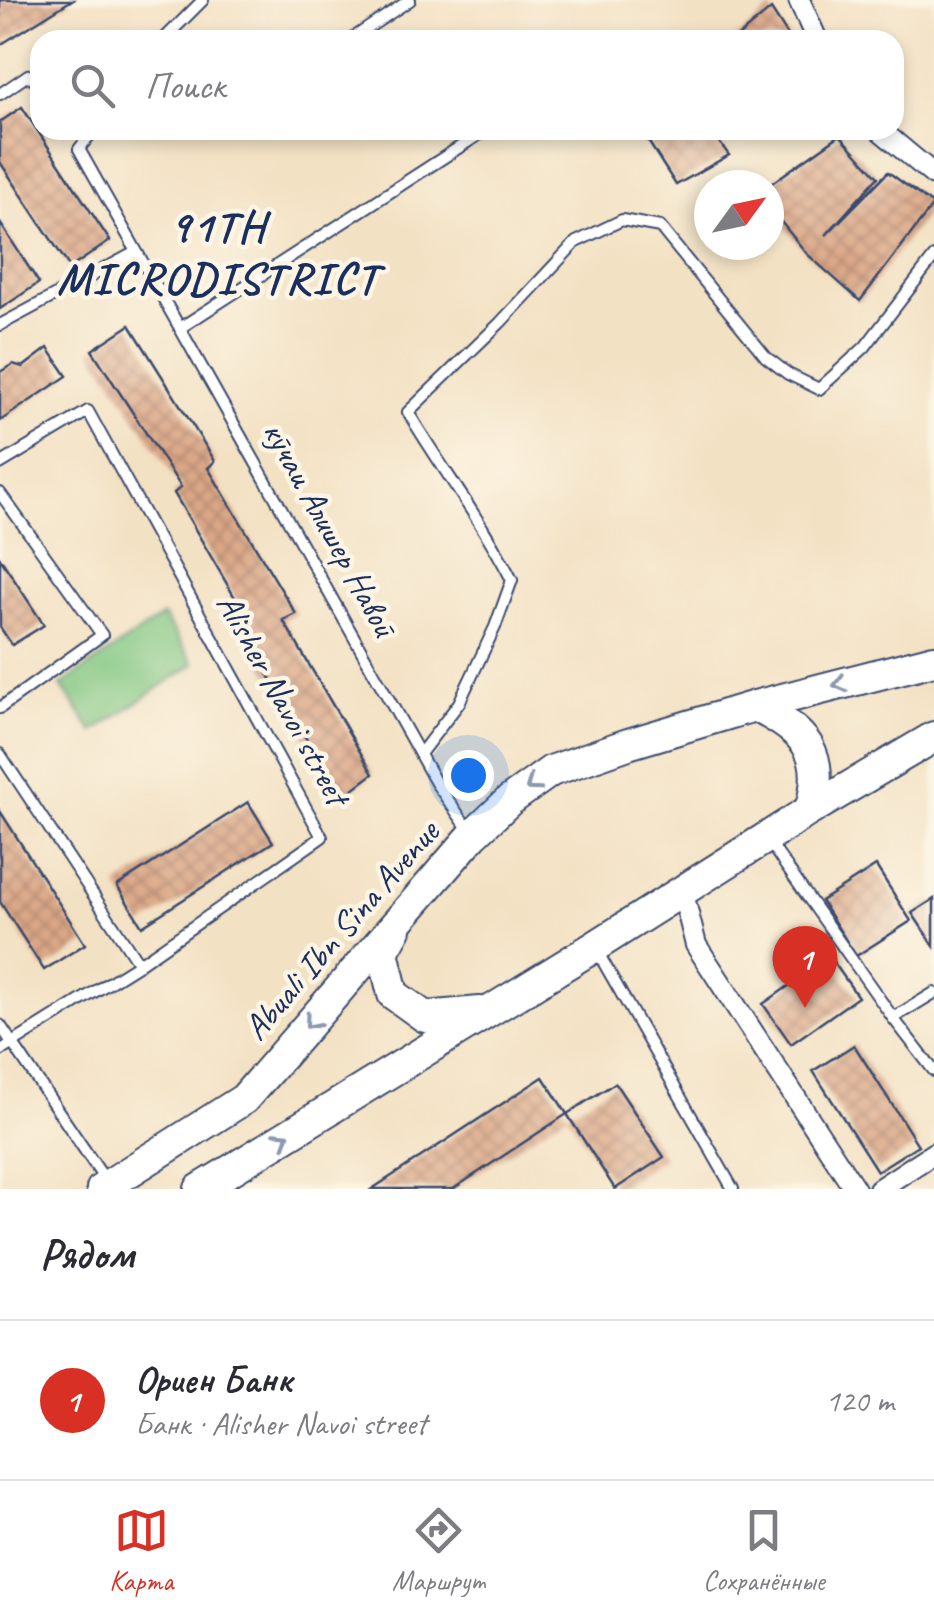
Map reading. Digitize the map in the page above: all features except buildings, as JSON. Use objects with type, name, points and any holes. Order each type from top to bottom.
[{"type":"main road","name":"Abuali Ibn Sina Avenue","points":[[106,1187],[244,1099],[473,834],[509,801],[551,771],[755,706],[934,660]]},
{"type":"main road","points":[[755,706],[796,727],[812,753],[818,785],[810,810]]},
{"type":"main road","points":[[200,1189],[934,737]]},
{"type":"main road","points":[[405,914],[383,952],[393,994],[425,1018],[488,1010]]},
{"type":"street","points":[[799,0],[813,30]]},
{"type":"street","points":[[892,140],[934,176]]},
{"type":"street","points":[[682,890],[696,944],[855,1189]]},
{"type":"street","points":[[878,1189],[934,1153]]},
{"type":"lane","points":[[174,30],[203,0]]},
{"type":"lane","points":[[365,30],[410,0]]},
{"type":"lane","points":[[0,94],[30,78]]},
{"type":"lane","name":"кӯчаи Алишер Навоӣ","points":[[86,140],[79,149],[136,252],[436,783],[473,834]]},
{"type":"lane","points":[[180,328],[471,140]]},
{"type":"lane","points":[[420,754],[459,703],[512,580],[489,534],[446,477],[408,412],[500,324],[576,242],[622,220],[660,227],[766,357],[788,374],[820,390],[865,348],[934,257]]},
{"type":"lane","points":[[0,325],[136,252]]},
{"type":"lane","name":"Alisher Navoi street","points":[[0,464],[88,411],[322,837],[139,964],[0,1051]]},
{"type":"lane","points":[[0,493],[102,635],[0,708]]},
{"type":"lane","points":[[0,754],[139,964]]},
{"type":"lane","points":[[766,838],[934,1072]]},
{"type":"lane","points":[[594,947],[733,1189]]},
{"type":"lane","points":[[893,1018],[934,992]]},
{"type":"lane","points":[[0,1025],[106,1187]]},
{"type":"green space","points":[[163,616],[194,664],[93,732],[61,685]]},
{"type":"place","name":"Ориен Банк","points":[[805,1008]]},
{"type":"district","name":"91TH MICRODISTRICT","points":[[218,252]]}]
